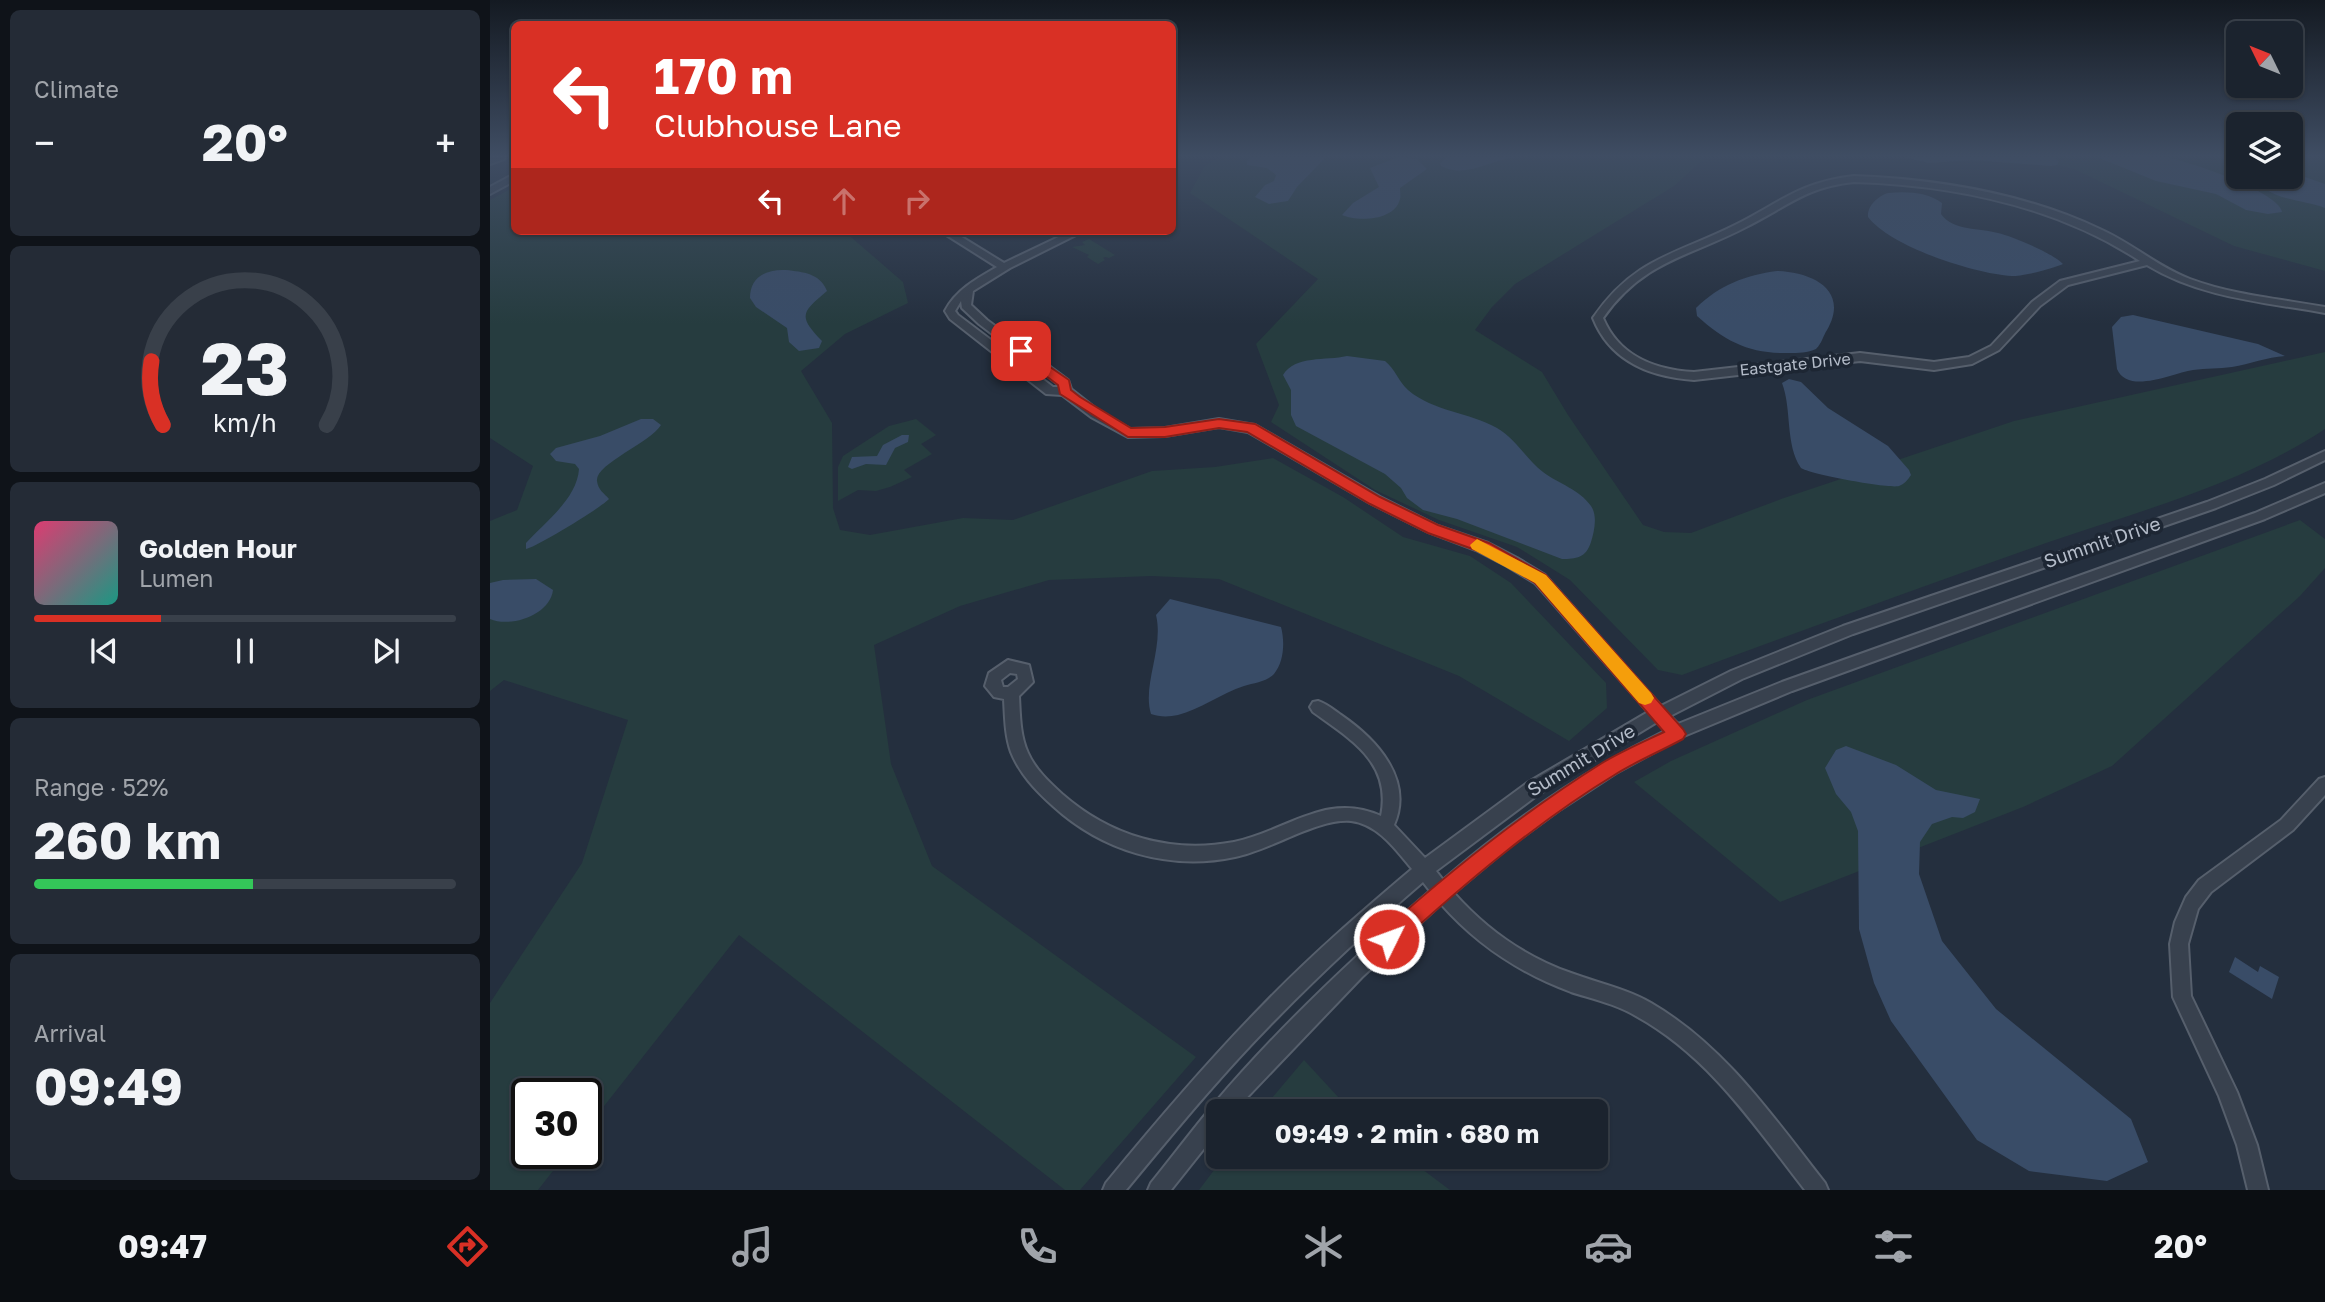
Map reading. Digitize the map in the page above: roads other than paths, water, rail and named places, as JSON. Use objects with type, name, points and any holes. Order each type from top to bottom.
[{"type":"street","name":"Eastgate Drive","points":[[1768,213],[1733,230],[1670,254],[1625,285],[1598,318],[1605,333],[1630,358],[1651,371],[1687,376],[1860,357],[1926,366],[1972,360],[1995,348],[2036,304],[2064,283],[2147,262]]},
{"type":"street","name":"Eastgate Drive","points":[[2050,213],[2101,232],[2147,262]]},
{"type":"street","points":[[952,235],[1005,268]]},
{"type":"street","points":[[1071,235],[968,290],[951,306],[954,317],[1050,391],[1065,391],[1095,414],[1128,433],[1165,432],[1219,423],[1251,428],[1375,500],[1433,529],[1483,547],[1512,562],[1540,579],[1677,734]]},
{"type":"street","points":[[2147,262],[2198,286],[2325,310]]},
{"type":"street","name":"Summit Drive","points":[[1113,1190],[1220,1061],[1323,957],[1423,868],[1471,830],[1552,775],[1720,681],[1774,658],[1847,630],[2224,500],[2325,455]]},
{"type":"street","name":"Summit Drive","points":[[1233,1099],[1282,1044],[1371,955],[1442,891],[1556,804],[1610,768],[1772,691],[2260,516],[2325,488]]},
{"type":"street","points":[[1011,693],[1019,751],[1032,775],[1069,813],[1121,842],[1173,853],[1227,851],[1280,835],[1322,816],[1343,813],[1365,816],[1384,827],[1472,924],[1518,959],[1643,1009],[1696,1045],[1736,1083],[1818,1190]]},
{"type":"street","points":[[1318,707],[1377,751],[1385,764],[1391,815],[1384,827]]},
{"type":"street","points":[[2258,1190],[2247,1145],[2227,1092],[2182,997],[2179,944],[2183,922],[2192,902],[2205,886],[2287,825],[2325,784]]},
{"type":"street","name":"Summit Drive","points":[[1158,1190],[1206,1130]]},
{"type":"water","points":[[1344,213],[1390,213],[1366,219],[1342,215]]},
{"type":"water","points":[[1869,213],[1941,213],[1952,223],[2013,238],[2063,264],[2017,276],[1977,270],[1935,257],[1895,239],[1868,217]]},
{"type":"water","points":[[786,270],[815,277],[827,291],[806,315],[809,326],[822,341],[819,348],[799,351],[789,342],[787,328],[756,307],[750,298],[753,285],[760,276],[772,271]]},
{"type":"water","points":[[1777,271],[1803,275],[1824,286],[1831,294],[1833,316],[1816,349],[1775,353],[1750,349],[1718,333],[1697,316],[1696,308],[1724,287],[1744,278]]},
{"type":"water","points":[[2133,315],[2258,344],[2285,356],[2232,367],[2193,370],[2141,382],[2131,381],[2123,377],[2117,369],[2112,327],[2121,317]]},
{"type":"water","points":[[1347,356],[1385,361],[1405,387],[1418,397],[1497,428],[1543,472],[1581,495],[1591,506],[1595,519],[1592,538],[1586,551],[1576,558],[1562,559],[1457,519],[1423,510],[1407,498],[1401,488],[1385,474],[1296,426],[1291,415],[1291,390],[1283,375],[1295,364]]},
{"type":"water","points":[[1789,379],[1801,382],[1828,408],[1888,446],[1909,470],[1909,479],[1899,486],[1881,485],[1833,477],[1801,468],[1793,449],[1782,383]]},
{"type":"water","points":[[641,419],[653,419],[661,425],[599,474],[599,487],[609,499],[568,527],[526,549],[526,543],[559,509],[577,480],[579,469],[575,464],[556,461],[550,454],[556,448],[600,436]]},
{"type":"water","points":[[902,435],[909,435],[908,442],[895,448],[886,465],[866,464],[852,469],[848,467],[852,457],[877,456],[883,445]]},
{"type":"water","points":[[536,579],[553,590],[550,599],[537,613],[508,622],[490,619],[490,583]]},
{"type":"water","points":[[1170,599],[1281,627],[1283,652],[1274,674],[1186,713],[1168,716],[1151,714],[1149,691],[1157,640],[1156,615]]},
{"type":"water","points":[[1846,746],[1896,765],[1936,790],[1980,799],[1975,812],[1963,818],[1952,817],[1932,824],[1920,842],[1919,874],[1942,941],[1996,1009],[2131,1119],[2148,1162],[2107,1181],[2029,1171],[1977,1140],[1891,1021],[1874,983],[1859,929],[1858,831],[1851,812],[1836,794],[1825,768],[1836,750]]},
{"type":"water","points":[[2235,957],[2258,972],[2260,966],[2279,977],[2272,999],[2229,972]]}]
